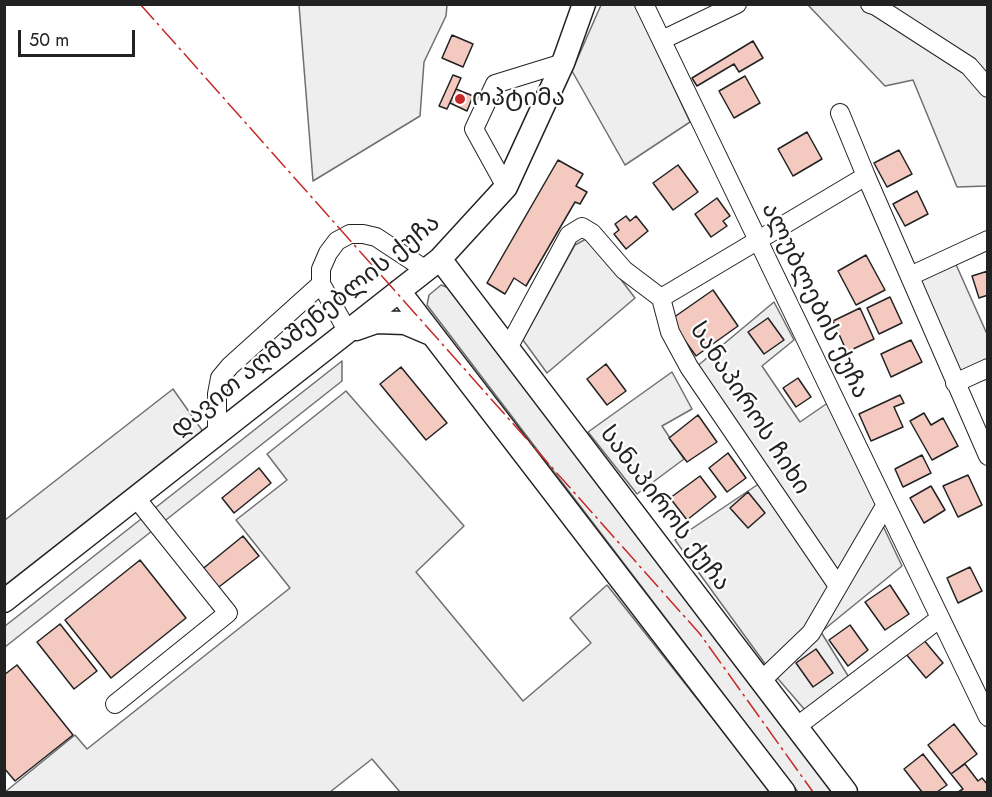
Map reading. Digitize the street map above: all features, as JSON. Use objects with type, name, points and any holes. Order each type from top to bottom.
[{"type":"main road","name":"დავით აღმაშენებლის ქუჩა","points":[[4,601],[433,264],[506,187],[563,63],[584,4]]},
{"type":"main road","name":"სანაპიროს ქუჩა","points":[[433,264],[508,348],[846,792]]},
{"type":"main road","points":[[399,291],[784,792]]},
{"type":"main road","points":[[348,332],[375,322],[405,323],[432,334]]},
{"type":"street","name":"ალუბლების ქუჩა","points":[[644,4],[987,717]]},
{"type":"street","points":[[662,40],[737,4]]},
{"type":"street","points":[[870,4],[969,66],[987,88]]},
{"type":"street","points":[[506,187],[474,129],[495,84],[563,63]]},
{"type":"street","points":[[840,113],[987,456]]},
{"type":"street","points":[[508,348],[569,235],[582,227],[592,233],[624,270],[661,298],[866,176]]},
{"type":"street","points":[[348,332],[321,284],[321,269],[328,253],[337,241],[350,234],[376,237],[433,264]]},
{"type":"street","points":[[910,276],[987,240]]},
{"type":"street","points":[[218,434],[220,378],[230,366],[321,284]]},
{"type":"street","name":"სანაპიროს ჩიხი","points":[[661,298],[670,332],[689,367],[838,586]]},
{"type":"street","points":[[955,383],[987,368]]},
{"type":"street","points":[[115,704],[228,613],[136,498]]},
{"type":"street","points":[[760,681],[811,633],[885,506]]},
{"type":"street","points":[[796,727],[939,619]]},
{"type":"shaded area","points":[[299,5],[447,5],[446,16],[424,62],[420,116],[313,181]]},
{"type":"shaded area","points":[[601,5],[635,5],[690,122],[625,165],[572,71]]},
{"type":"shaded area","points":[[808,5],[987,5],[987,186],[957,187],[913,80],[885,86]]},
{"type":"shaded area","points":[[586,239],[594,244],[635,298],[547,373],[523,340],[575,245]]},
{"type":"shaded area","points":[[954,260],[987,334],[987,364],[958,378],[915,278]]},
{"type":"shaded area","points":[[441,285],[449,288],[832,792],[798,792],[427,305],[429,295]]},
{"type":"shaded area","points":[[774,302],[794,340],[762,366],[800,422],[832,400],[883,504],[838,580],[695,368]]},
{"type":"shaded area","points":[[342,361],[342,381],[5,647],[5,626]]},
{"type":"shaded area","points":[[672,372],[692,409],[662,426],[684,459],[637,494],[588,432]]},
{"type":"shaded area","points":[[173,389],[204,433],[5,590],[5,520]]},
{"type":"shaded area","points":[[346,391],[464,526],[416,572],[523,701],[591,643],[570,618],[607,585],[771,792],[400,792],[372,759],[330,792],[5,792],[75,735],[87,749],[290,588],[236,520],[287,480],[267,454]]},
{"type":"shaded area","points":[[763,481],[833,583],[809,624],[766,665],[675,540]]},
{"type":"shaded area","points":[[883,526],[902,566],[821,632],[850,679],[805,710],[773,673]]},
{"type":"building","points":[[452,35],[473,44],[463,67],[442,58]]},
{"type":"building","points":[[753,41],[763,58],[739,72],[734,64],[697,86],[692,78]]},
{"type":"building","points":[[453,75],[461,78],[447,109],[439,106]]},
{"type":"building","points":[[745,76],[760,103],[734,118],[719,91]]},
{"type":"building","points":[[456,89],[473,96],[467,111],[450,103]]},
{"type":"building","points":[[807,132],[822,159],[793,176],[778,149]]},
{"type":"building","points":[[899,150],[912,174],[887,187],[874,163]]},
{"type":"building","points":[[558,160],[583,174],[576,186],[587,192],[580,204],[575,202],[526,286],[514,278],[505,294],[487,283]]},
{"type":"building","points":[[678,165],[698,192],[673,210],[653,183]]},
{"type":"building","points":[[917,191],[928,214],[905,226],[893,204]]},
{"type":"building","points":[[717,198],[730,216],[723,221],[727,226],[711,237],[695,214]]},
{"type":"building","points":[[626,216],[630,221],[636,216],[648,231],[626,249],[614,234],[619,230],[615,224]]},
{"type":"building","points":[[866,255],[885,290],[856,305],[838,271]]},
{"type":"building","points":[[988,271],[988,295],[979,298],[972,276]]},
{"type":"building","points":[[713,290],[738,326],[696,356],[670,320]]},
{"type":"building","points":[[890,297],[902,323],[879,334],[867,308]]},
{"type":"building","points":[[860,308],[874,339],[847,352],[833,321]]},
{"type":"building","points":[[768,318],[784,340],[764,354],[748,332]]},
{"type":"building","points":[[911,340],[922,362],[891,377],[881,354]]},
{"type":"building","points":[[606,364],[626,391],[607,405],[587,379]]},
{"type":"building","points":[[401,367],[447,423],[426,440],[380,384]]},
{"type":"building","points":[[798,378],[811,397],[796,407],[783,388]]},
{"type":"building","points":[[900,395],[904,403],[894,407],[903,427],[871,441],[859,414]]},
{"type":"building","points":[[924,413],[931,425],[943,418],[958,446],[932,460],[910,421]]},
{"type":"building","points":[[698,415],[717,442],[687,462],[669,438]]},
{"type":"building","points":[[728,453],[746,478],[727,492],[709,468]]},
{"type":"building","points":[[922,455],[931,473],[903,487],[895,469]]},
{"type":"building","points":[[259,468],[271,483],[234,513],[222,498]]},
{"type":"building","points":[[968,475],[982,505],[958,517],[943,486]]},
{"type":"building","points":[[700,476],[716,497],[687,520],[670,498]]},
{"type":"building","points":[[931,486],[945,510],[924,523],[910,498]]},
{"type":"building","points":[[748,492],[765,513],[748,528],[730,508]]},
{"type":"building","points":[[243,536],[259,556],[215,590],[200,571]]},
{"type":"building","points":[[140,560],[186,618],[111,678],[65,620]]},
{"type":"building","points":[[970,567],[982,591],[958,603],[947,578]]},
{"type":"building","points":[[890,585],[909,614],[885,630],[865,602]]},
{"type":"building","points":[[60,624],[97,671],[74,689],[37,642]]},
{"type":"building","points":[[850,625],[868,650],[848,666],[829,640]]},
{"type":"building","points":[[923,639],[943,663],[926,678],[906,654]]},
{"type":"building","points":[[816,649],[833,673],[813,687],[796,663]]},
{"type":"building","points":[[17,665],[73,735],[15,781],[4,768],[4,675]]},
{"type":"building","points":[[954,724],[977,754],[951,774],[928,745]]},
{"type":"building","points":[[923,754],[947,785],[937,792],[922,792],[904,769]]},
{"type":"building","points":[[965,764],[978,781],[982,778],[988,785],[988,792],[958,792],[963,789],[951,774]]},
{"type":"power","points":[[140,4],[700,634],[813,792]]},
{"type":"place","name":"ოპტიმა","points":[[460,99]]}]
